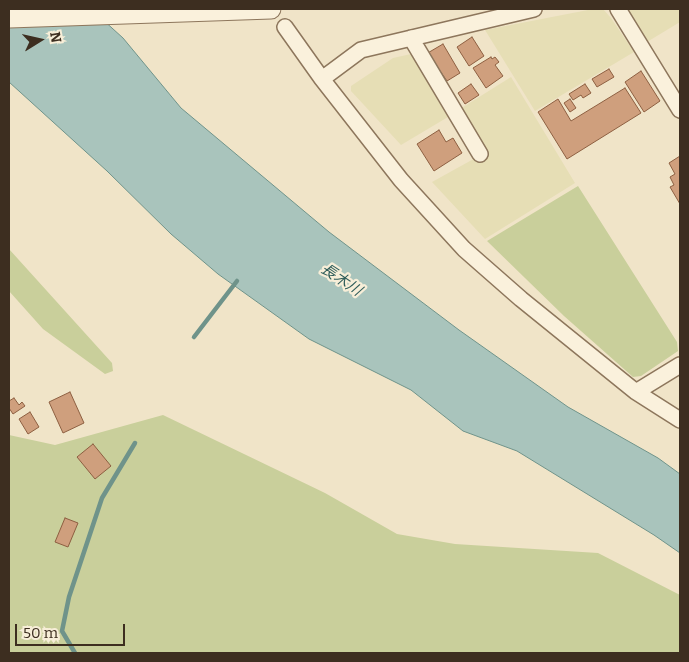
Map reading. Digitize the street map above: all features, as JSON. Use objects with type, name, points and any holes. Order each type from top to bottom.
[{"type":"street","points":[[9,18],[271,9]]},
{"type":"street","points":[[322,79],[362,50],[534,9]]},
{"type":"street","points":[[618,9],[680,110]]},
{"type":"street","points":[[286,27],[322,79],[401,180],[464,249],[520,299],[636,392],[680,420]]},
{"type":"street","points":[[411,38],[480,154]]},
{"type":"street","points":[[636,392],[680,365]]},
{"type":"shaded area","points":[[593,9],[603,9],[634,52],[535,111],[485,30]]},
{"type":"shaded area","points":[[628,9],[680,9],[680,22],[647,42]]},
{"type":"shaded area","points":[[411,54],[448,117],[401,145],[351,91],[351,86],[393,58]]},
{"type":"shaded area","points":[[511,77],[575,183],[485,239],[432,182],[488,151],[460,109]]},
{"type":"green space","points":[[578,186],[677,342],[678,351],[641,376],[633,377],[564,316],[487,241]]},
{"type":"green space","points":[[9,249],[112,363],[113,371],[105,374],[43,329],[9,291]]},
{"type":"green space","points":[[163,415],[325,493],[397,534],[455,544],[598,553],[680,595],[680,653],[9,653],[9,435],[55,445]]},
{"type":"water","name":"長木川","points":[[9,9],[91,9],[123,38],[181,108],[329,232],[459,330],[568,407],[658,458],[680,474],[680,553],[517,451],[463,431],[411,390],[309,339],[218,274],[171,234],[107,171],[9,82]]},
{"type":"building","points":[[472,37],[484,56],[469,66],[457,47]]},
{"type":"building","points":[[443,44],[460,73],[447,81],[440,71],[437,73],[426,54]]},
{"type":"building","points":[[491,57],[492,59],[495,57],[499,62],[495,65],[503,76],[486,88],[473,68]]},
{"type":"building","points":[[609,69],[614,77],[597,87],[592,79]]},
{"type":"building","points":[[641,71],[660,101],[644,112],[625,82]]},
{"type":"building","points":[[471,84],[479,95],[465,104],[458,93]]},
{"type":"building","points":[[585,84],[591,93],[583,98],[581,95],[573,100],[569,94]]},
{"type":"building","points":[[625,88],[641,113],[567,159],[538,112],[558,99],[571,121]]},
{"type":"building","points":[[570,99],[576,108],[570,112],[564,103]]},
{"type":"building","points":[[439,130],[446,142],[453,138],[462,153],[434,171],[417,144]]},
{"type":"building","points":[[680,156],[680,204],[670,187],[674,185],[670,177],[675,174],[669,163]]},
{"type":"building","points":[[70,392],[84,423],[63,433],[49,402]]},
{"type":"building","points":[[14,398],[19,405],[22,402],[25,406],[13,414],[9,408],[9,401]]},
{"type":"building","points":[[30,412],[39,427],[28,434],[19,419]]},
{"type":"building","points":[[93,444],[111,466],[95,479],[77,457]]},
{"type":"building","points":[[65,518],[78,523],[68,547],[55,542]]},
{"type":"waterway","points":[[194,337],[237,281]]},
{"type":"waterway","points":[[75,653],[62,631],[69,597],[102,498],[135,443]]}]
